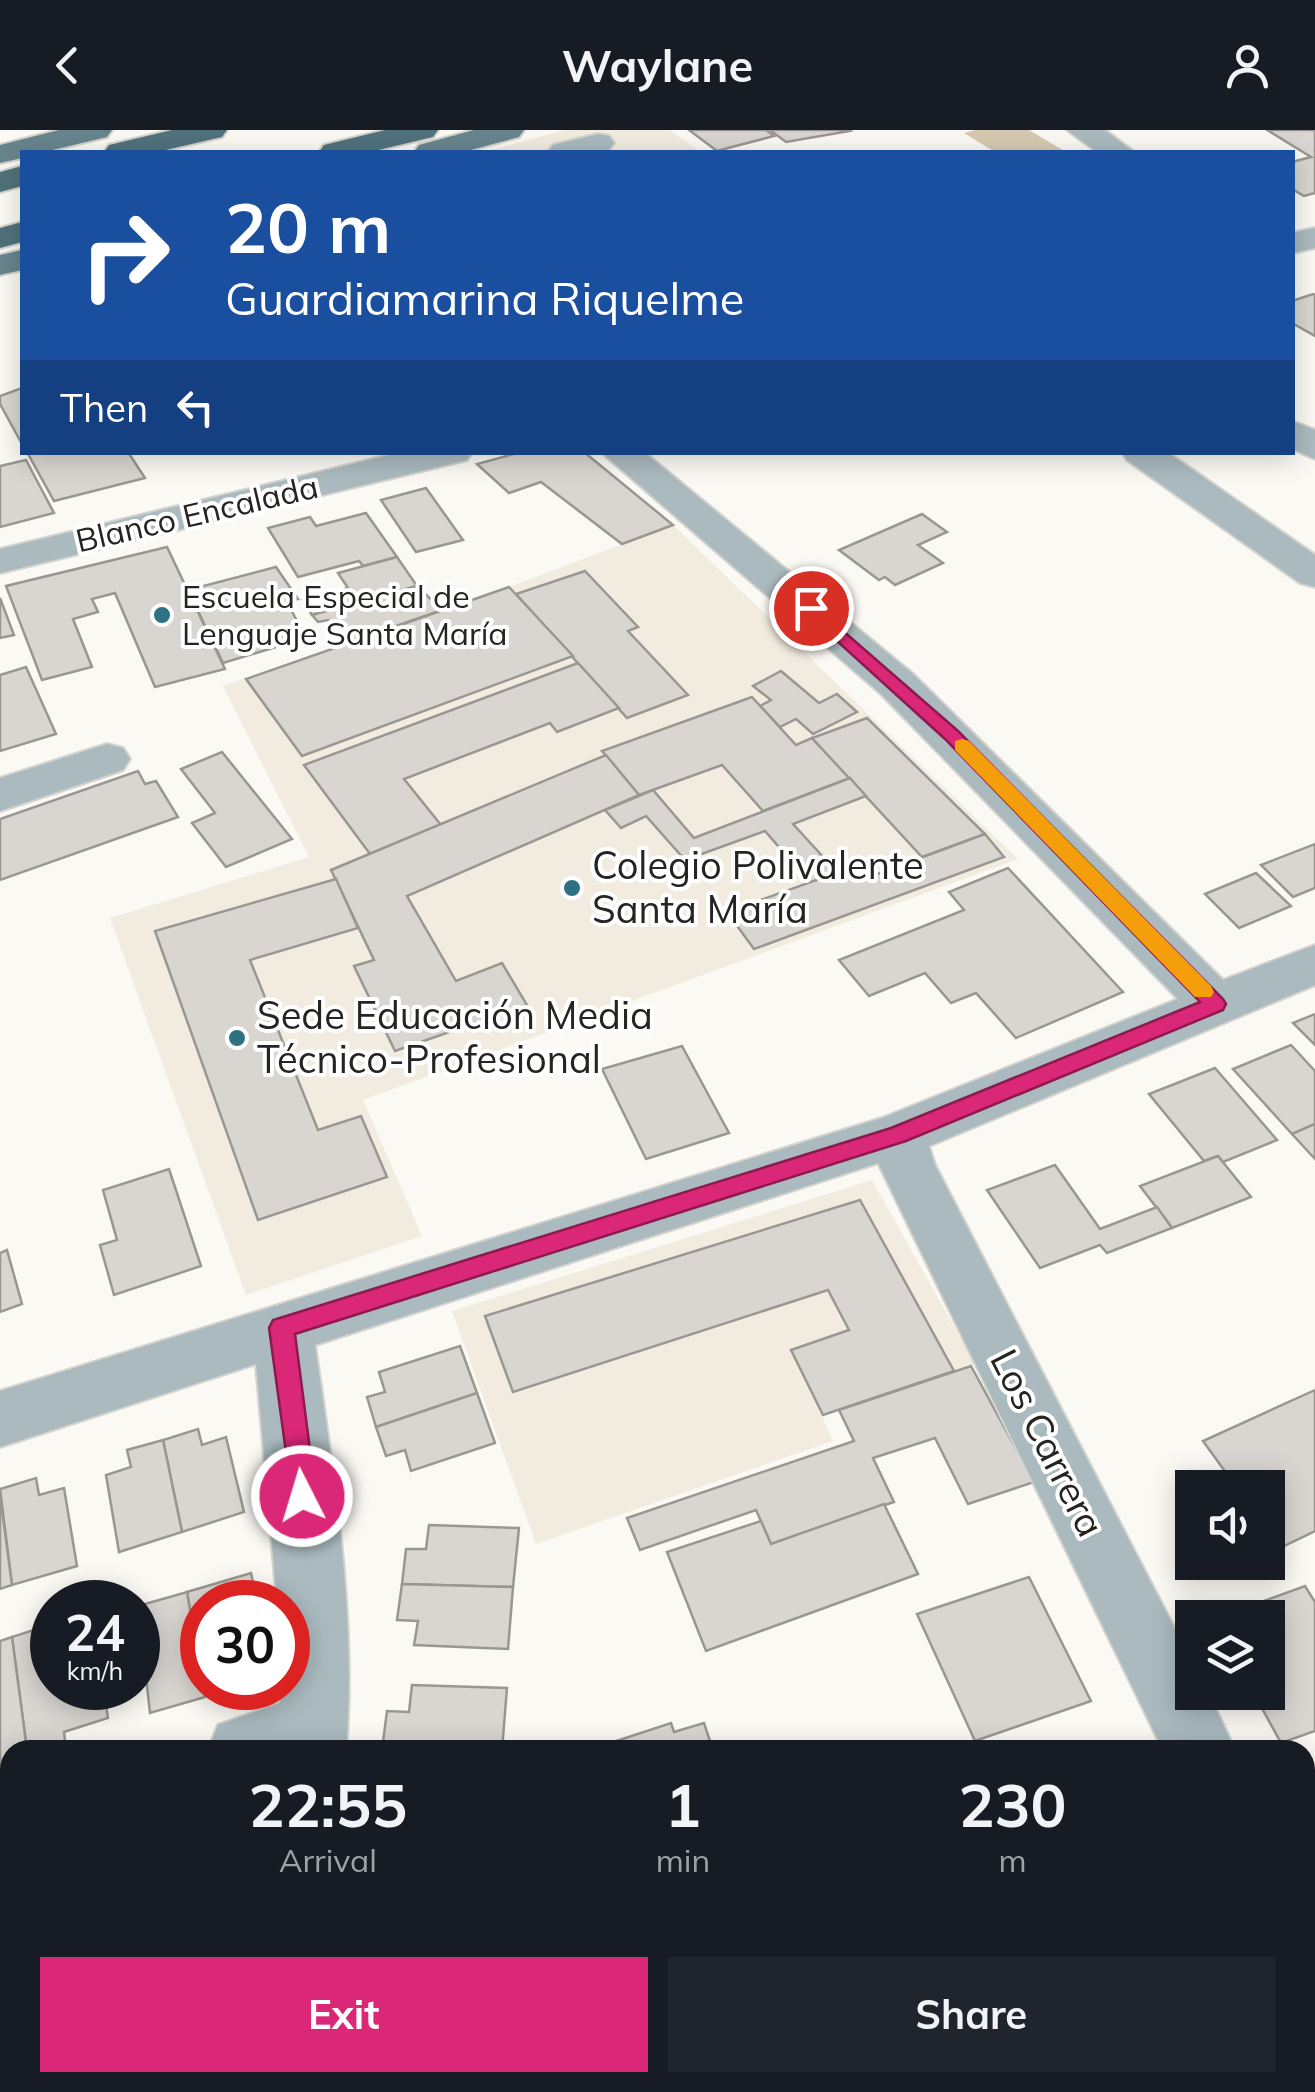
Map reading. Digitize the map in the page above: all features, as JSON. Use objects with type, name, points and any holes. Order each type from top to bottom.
[{"type":"highway","points":[[128,150],[212,130]]},
{"type":"highway","points":[[343,150],[422,130]]},
{"type":"main road","points":[[0,154],[96,130]]},
{"type":"main road","points":[[437,150],[508,130]]},
{"type":"street","points":[[1082,130],[1115,150]]},
{"type":"street","points":[[572,150],[602,142]]},
{"type":"street","name":"Blanco Encalada","points":[[0,561],[441,455]]},
{"type":"street","points":[[624,455],[896,684],[1215,1004]]},
{"type":"street","points":[[1145,455],[1315,574]]},
{"type":"street","points":[[0,795],[107,759]]},
{"type":"street","points":[[0,1419],[898,1135],[1315,964]]},
{"type":"street","name":"Los Carrera","points":[[898,1135],[916,1183],[1195,1740]]},
{"type":"street","points":[[282,1328],[301,1477],[317,1682],[312,1739]]},
{"type":"shaded area","points":[[564,130],[670,130],[697,150],[491,150]]},
{"type":"shaded area","points":[[1029,130],[1063,150],[992,150],[964,133]]},
{"type":"shaded area","name":"Colegio Polivalente Santa María","points":[[673,525],[1018,859],[363,1100],[422,1236],[246,1295],[110,918],[309,857],[223,686],[509,587]]},
{"type":"shaded area","points":[[872,1180],[975,1364],[822,1416],[833,1441],[536,1544],[452,1311]]},
{"type":"building","points":[[689,130],[766,130],[774,136],[721,150]]},
{"type":"building","points":[[770,130],[848,130],[850,131],[786,142]]},
{"type":"building","points":[[1267,130],[1315,130],[1315,193],[1304,196],[1295,191],[1295,161],[1311,157]]},
{"type":"building","points":[[1315,295],[1315,336],[1295,325],[1295,300]]},
{"type":"building","points":[[20,389],[20,440],[0,404],[0,396]]},
{"type":"building","points":[[29,455],[130,455],[145,478],[54,501]]},
{"type":"building","points":[[510,455],[588,455],[673,525],[622,544],[541,482],[509,493],[477,464]]},
{"type":"building","points":[[26,460],[54,513],[0,527],[0,466]]},
{"type":"building","points":[[426,488],[463,540],[416,552],[381,500]]},
{"type":"building","points":[[366,513],[397,557],[363,566],[359,561],[298,577],[268,528],[310,517],[316,526]]},
{"type":"building","points":[[922,514],[947,532],[918,545],[943,563],[895,585],[885,577],[879,580],[839,550]]},
{"type":"building","name":"Escuela Especial de Lenguaje Santa María","points":[[167,547],[225,669],[155,687],[115,593],[92,599],[98,612],[73,619],[92,667],[42,680],[6,586]]},
{"type":"building","points":[[397,557],[417,586],[312,615],[303,600],[348,588],[338,573]]},
{"type":"building","points":[[276,567],[298,599],[287,602],[306,638],[223,663],[188,590]]},
{"type":"building","points":[[585,571],[638,627],[628,631],[688,695],[627,718],[516,594]]},
{"type":"building","points":[[417,586],[442,610],[350,642],[328,620],[318,622],[312,615]]},
{"type":"building","points":[[509,587],[573,656],[302,756],[246,679]]},
{"type":"building","points":[[0,598],[14,635],[0,638]]},
{"type":"building","points":[[578,663],[619,708],[557,732],[550,723],[404,779],[441,825],[370,854],[304,765]]},
{"type":"building","points":[[26,667],[56,734],[0,751],[0,675]]},
{"type":"building","points":[[781,671],[819,703],[837,694],[857,712],[813,734],[796,719],[780,727],[760,706],[771,700],[753,686]]},
{"type":"building","points":[[752,697],[796,745],[812,738],[850,778],[763,811],[722,765],[639,795],[602,751]]},
{"type":"building","points":[[867,718],[985,834],[922,857],[812,738]]},
{"type":"building","points":[[222,752],[292,839],[226,867],[192,823],[215,813],[181,769]]},
{"type":"building","points":[[606,755],[639,795],[407,896],[456,981],[502,963],[527,1005],[395,1051],[354,966],[374,960],[331,870]]},
{"type":"building","points":[[138,771],[145,784],[156,781],[178,817],[0,880],[0,819]]},
{"type":"building","points":[[850,778],[866,796],[793,824],[837,872],[810,883],[765,831],[685,860],[646,816],[621,828],[605,810],[653,790],[694,838]]},
{"type":"building","points":[[985,834],[1004,857],[754,949],[727,912],[861,864],[872,876]]},
{"type":"building","points":[[1315,844],[1315,888],[1293,897],[1261,865]]},
{"type":"building","points":[[1008,868],[1123,992],[1016,1038],[976,993],[951,1003],[925,973],[869,996],[839,960],[964,910],[949,892]]},
{"type":"building","points":[[1256,873],[1291,906],[1239,928],[1205,894]]},
{"type":"building","name":"Sede Educación Media Técnico-Profesional","points":[[336,879],[358,928],[250,960],[318,1130],[361,1116],[387,1177],[258,1220],[155,931]]},
{"type":"building","points":[[1315,1014],[1315,1045],[1293,1023]]},
{"type":"building","points":[[1291,1045],[1315,1071],[1315,1124],[1292,1134],[1233,1069]]},
{"type":"building","points":[[682,1046],[729,1133],[646,1159],[602,1069]]},
{"type":"building","points":[[1215,1068],[1277,1140],[1223,1162],[1218,1156],[1204,1161],[1149,1094]]},
{"type":"building","points":[[1315,1124],[1315,1159],[1292,1134]]},
{"type":"building","points":[[1218,1156],[1251,1197],[1172,1228],[1140,1186]]},
{"type":"building","points":[[1055,1165],[1100,1229],[1157,1207],[1172,1228],[1107,1253],[1100,1245],[1040,1268],[987,1190]]},
{"type":"building","points":[[169,1169],[201,1266],[114,1295],[100,1245],[117,1240],[103,1190]]},
{"type":"building","points":[[860,1200],[954,1371],[823,1415],[791,1350],[849,1330],[828,1290],[513,1392],[485,1316]]},
{"type":"building","points":[[7,1250],[22,1304],[0,1312],[0,1253]]},
{"type":"building","points":[[460,1346],[477,1393],[376,1427],[367,1397],[385,1392],[379,1372]]},
{"type":"building","points":[[971,1366],[1034,1482],[968,1504],[935,1438],[873,1458],[894,1502],[771,1544],[756,1510],[640,1550],[627,1518],[854,1441],[839,1410]]},
{"type":"building","points":[[1315,1390],[1315,1531],[1285,1546],[1285,1470],[1224,1470],[1203,1441]]},
{"type":"building","points":[[477,1393],[495,1443],[411,1471],[405,1450],[386,1456],[376,1427]]},
{"type":"building","points":[[198,1429],[202,1445],[226,1437],[244,1512],[182,1532],[163,1440]]},
{"type":"building","points":[[163,1440],[182,1532],[119,1552],[106,1475],[131,1467],[127,1450]]},
{"type":"building","points":[[36,1478],[39,1495],[64,1488],[77,1566],[12,1585],[0,1489]]},
{"type":"building","points":[[0,1495],[12,1585],[0,1589]]},
{"type":"building","points":[[884,1504],[918,1574],[706,1651],[667,1552],[761,1521],[771,1544]]},
{"type":"building","points":[[429,1525],[519,1528],[513,1587],[402,1584],[406,1549],[426,1549]]},
{"type":"building","points":[[251,1573],[252,1580],[227,1580]]},
{"type":"building","points":[[1029,1577],[1091,1701],[975,1740],[917,1614]]},
{"type":"building","points":[[402,1584],[513,1587],[508,1649],[414,1645],[418,1621],[397,1620]]},
{"type":"building","points":[[1305,1586],[1315,1602],[1315,1731],[1279,1740],[1263,1710],[1285,1710],[1285,1600],[1266,1600]]},
{"type":"building","points":[[180,1594],[180,1704],[150,1713],[160,1710],[160,1600]]},
{"type":"building","points":[[30,1631],[30,1710],[107,1710],[108,1718],[64,1732],[65,1740],[26,1740],[12,1637]]},
{"type":"building","points":[[12,1637],[26,1740],[0,1740],[0,1641]]},
{"type":"building","points":[[412,1685],[507,1688],[503,1740],[383,1740],[387,1711],[409,1712]]},
{"type":"building","points":[[671,1723],[674,1732],[704,1723],[710,1740],[619,1740]]},
{"type":"slow traffic","points":[[962,745],[1203,992]]},
{"type":"place","name":"Escuela Especial de Lenguaje Santa María","points":[[162,615]]},
{"type":"place","name":"Colegio Polivalente Santa María","points":[[572,888]]},
{"type":"place","name":"Sede Educación Media Técnico-Profesional","points":[[237,1038]]},
{"type":"route","points":[[302,1496],[282,1328],[898,1135],[1215,1004],[952,735],[811,608]]}]
